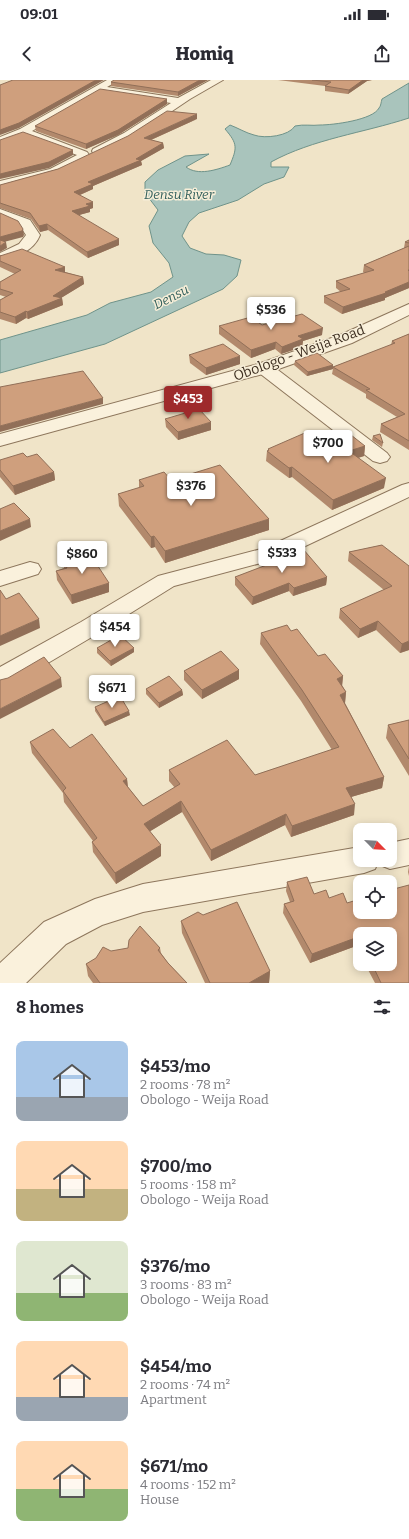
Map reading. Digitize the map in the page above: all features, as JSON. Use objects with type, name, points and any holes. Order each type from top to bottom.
[{"type":"street","points":[[0,141],[24,132],[114,80]]},
{"type":"street","points":[[0,185],[54,171],[123,138],[179,101],[218,80]]},
{"type":"street","points":[[99,89],[179,101]]},
{"type":"street","points":[[24,132],[83,154],[84,156]]},
{"type":"street","points":[[0,214],[25,223],[33,235],[31,242],[19,250],[0,257]]},
{"type":"street","name":"Obologo - Weija Road","points":[[0,440],[264,368],[346,339],[409,309]]},
{"type":"street","points":[[264,368],[380,457]]},
{"type":"street","points":[[0,679],[89,628],[166,581],[272,553],[409,490]]},
{"type":"street","points":[[0,579],[30,569]]},
{"type":"street","points":[[397,855],[409,852]]},
{"type":"street","points":[[2,983],[55,933],[95,913],[143,898],[353,862]]},
{"type":"water","name":"Densu River","points":[[409,83],[409,118],[321,142],[287,154],[271,162],[271,167],[289,167],[284,177],[264,184],[238,200],[199,213],[189,222],[182,236],[190,248],[206,254],[224,255],[241,260],[237,276],[223,289],[105,344],[0,373],[0,340],[87,315],[110,303],[151,292],[173,277],[169,263],[153,243],[149,226],[158,210],[145,193],[145,182],[158,170],[185,156],[209,154],[186,167],[191,170],[202,172],[230,165],[235,146],[225,129],[230,125],[254,135],[270,137],[288,132],[295,126],[326,125],[361,119],[375,112],[380,106],[382,99]]},
{"type":"building","points":[[13,80],[96,80],[19,123],[0,130],[0,85]]},
{"type":"building","points":[[114,80],[200,80],[178,92],[111,82]]},
{"type":"building","points":[[312,80],[363,80],[349,90],[325,86],[331,82]]},
{"type":"building","points":[[100,89],[167,99],[118,130],[86,144],[35,126]]},
{"type":"building","points":[[167,111],[197,114],[144,138],[163,143],[136,159],[141,160],[88,182],[93,184],[74,192],[93,202],[86,204],[90,206],[72,211],[119,239],[87,252],[47,224],[39,226],[30,213],[0,203],[0,185],[58,169],[128,136]]},
{"type":"building","points":[[23,132],[73,150],[49,162],[0,174],[0,140]]},
{"type":"building","points":[[0,213],[18,221],[23,229],[22,231],[0,237]]},
{"type":"building","points":[[0,240],[6,242],[0,246]]},
{"type":"building","points":[[409,246],[409,282],[385,292],[386,293],[343,307],[324,296],[350,289],[336,281],[374,270],[364,265]]},
{"type":"building","points":[[22,249],[65,267],[55,270],[83,277],[53,296],[62,298],[27,312],[26,311],[15,317],[0,312],[0,300],[13,293],[0,289],[0,282],[21,270],[0,261],[0,256]]},
{"type":"building","points":[[302,314],[323,328],[298,336],[303,339],[282,347],[276,342],[251,350],[219,326],[251,317],[262,325]]},
{"type":"building","points":[[409,334],[409,441],[381,424],[405,414],[366,390],[370,389],[333,367],[395,343],[392,341]]},
{"type":"building","points":[[223,344],[240,356],[206,368],[189,355]]},
{"type":"building","points":[[317,353],[333,365],[308,372],[295,361]]},
{"type":"building","points":[[83,371],[103,398],[0,426],[0,387]]},
{"type":"building","points":[[199,409],[211,422],[178,432],[165,419]]},
{"type":"building","points":[[307,432],[322,442],[351,435],[365,446],[349,451],[386,478],[333,500],[292,467],[289,468],[267,451],[269,450],[268,449]]},
{"type":"building","points":[[380,434],[383,443],[373,436]]},
{"type":"building","points":[[23,453],[27,457],[37,454],[54,472],[13,486],[0,470],[0,460]]},
{"type":"building","points":[[220,465],[269,519],[165,551],[154,536],[151,537],[118,494],[144,486],[139,480],[164,472],[171,480]]},
{"type":"building","points":[[14,503],[30,519],[0,531],[0,509]]},
{"type":"building","points":[[382,545],[409,566],[409,641],[402,644],[378,621],[360,629],[340,609],[392,586],[349,552]]},
{"type":"building","points":[[303,549],[327,577],[294,588],[289,583],[253,597],[235,577],[277,561],[275,558]]},
{"type":"building","points":[[82,557],[84,559],[92,557],[109,583],[71,595],[56,571],[67,568],[64,563]]},
{"type":"building","points":[[0,590],[6,599],[19,593],[39,619],[0,636]]},
{"type":"building","points":[[287,625],[291,631],[297,629],[318,656],[325,654],[343,676],[337,679],[346,692],[340,695],[384,777],[346,788],[355,804],[292,826],[286,814],[211,850],[181,801],[144,824],[161,845],[115,873],[92,842],[97,838],[63,791],[66,788],[30,742],[53,729],[70,748],[92,734],[127,779],[123,781],[143,806],[180,784],[169,770],[227,740],[255,775],[339,747],[302,690],[261,633]]},
{"type":"building","points":[[120,635],[134,648],[110,661],[97,648]]},
{"type":"building","points":[[221,651],[239,670],[202,690],[184,671]]},
{"type":"building","points":[[44,657],[61,678],[0,709],[0,680],[8,678]]},
{"type":"building","points":[[169,676],[182,690],[159,703],[146,689]]},
{"type":"building","points":[[120,696],[129,711],[104,722],[95,707]]},
{"type":"building","points":[[409,720],[409,759],[388,725]]},
{"type":"building","points":[[307,877],[314,894],[326,890],[329,898],[343,893],[347,903],[353,901],[353,919],[397,919],[397,888],[409,885],[409,983],[381,983],[375,971],[397,971],[397,927],[353,927],[353,939],[312,954],[284,904],[294,901],[287,882]]},
{"type":"building","points":[[237,902],[270,971],[249,983],[210,983],[181,921],[198,912],[203,915]]},
{"type":"building","points":[[140,926],[160,948],[158,950],[168,963],[187,983],[100,983],[86,964],[96,958],[103,947],[111,951],[128,948],[129,940]]},
{"type":"water label","name":"Densu","points":[[171,297]]}]
